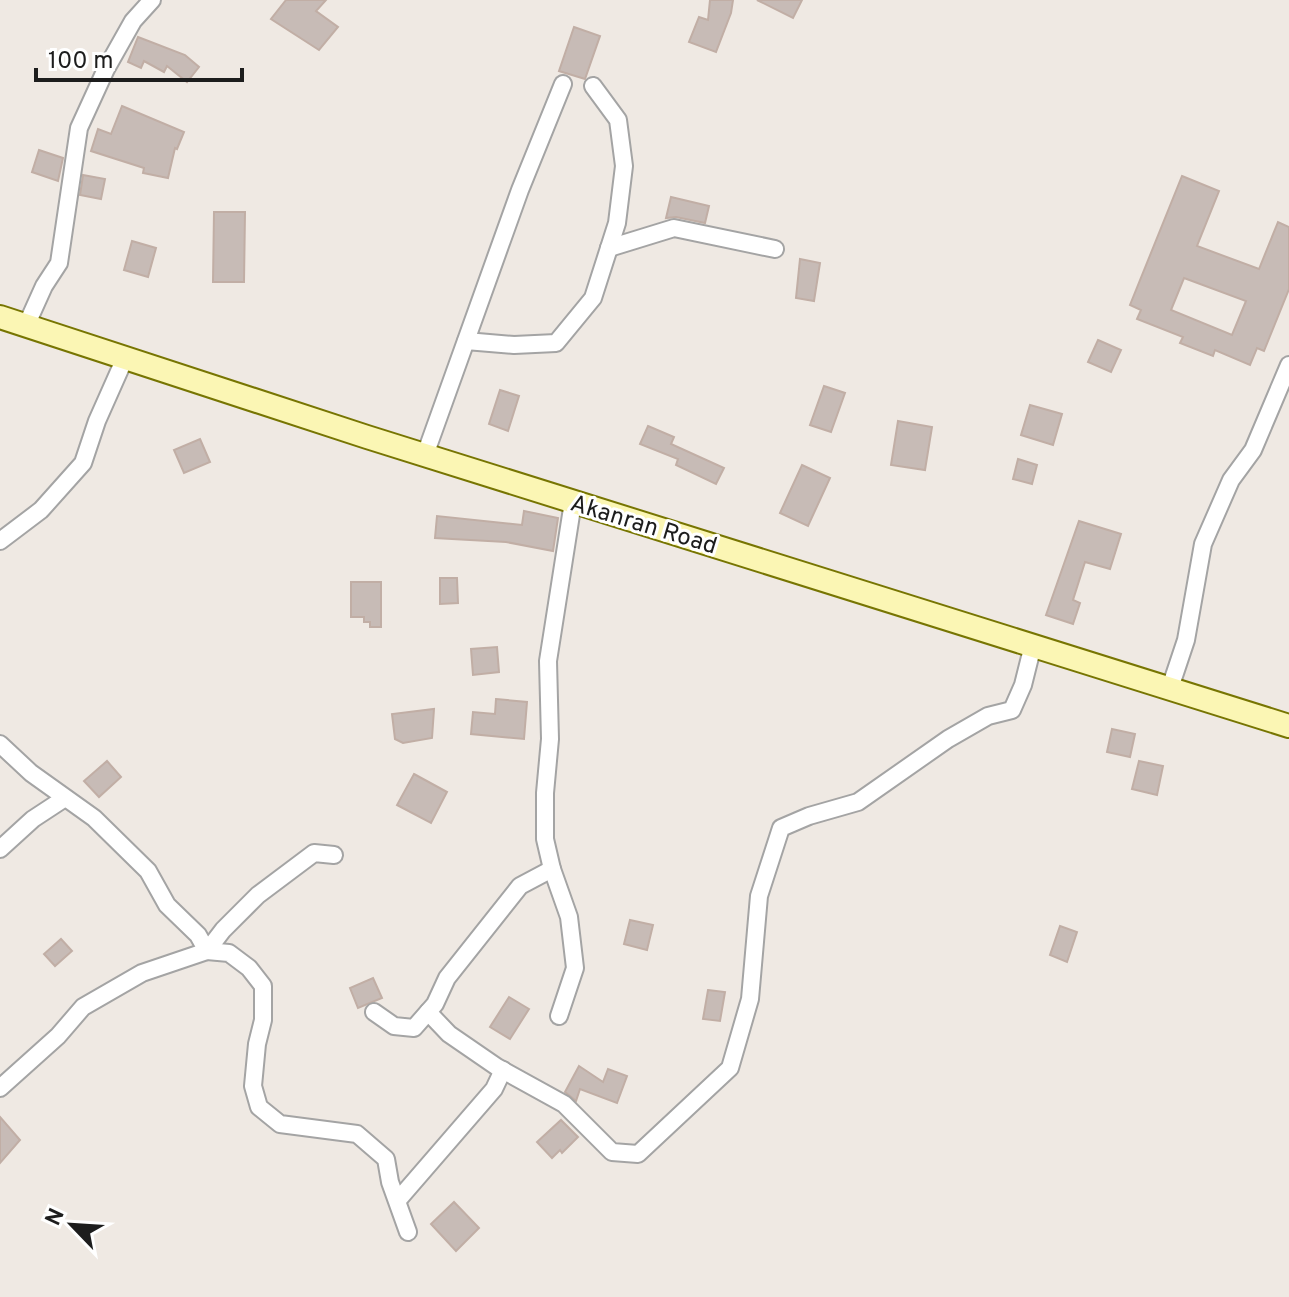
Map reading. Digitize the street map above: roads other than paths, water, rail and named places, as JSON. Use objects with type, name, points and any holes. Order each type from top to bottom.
[{"type":"main road","name":"Akanran Road","points":[[0,317],[573,502],[1289,726]]},
{"type":"street","points":[[26,326],[44,286],[59,263],[79,128],[106,69],[133,21],[152,0]]},
{"type":"street","points":[[425,455],[520,190],[563,84]]},
{"type":"street","points":[[466,341],[514,345],[556,343],[593,298],[617,223],[624,166],[618,120],[593,86]]},
{"type":"street","points":[[609,248],[674,228],[775,249]]},
{"type":"street","points":[[0,541],[41,510],[83,463],[97,421],[125,358]]},
{"type":"street","points":[[1170,688],[1186,640],[1203,544],[1231,480],[1253,450],[1289,365]]},
{"type":"street","points":[[559,1016],[575,968],[569,917],[545,839],[550,739],[548,661],[573,502]]},
{"type":"street","points":[[428,1012],[449,1034],[503,1070],[564,1104],[612,1152],[638,1154],[730,1068],[750,999],[759,896],[781,828],[858,802],[948,739],[988,716],[1012,710],[1023,685],[1033,645]]},
{"type":"street","points":[[0,744],[31,773],[94,818],[148,871],[167,905],[198,935],[207,951]]},
{"type":"street","points":[[0,849],[33,819],[65,798]]},
{"type":"street","points":[[207,951],[223,930],[283,875],[314,853],[334,855]]},
{"type":"street","points":[[374,1012],[394,1026],[414,1028],[435,1004],[447,978],[520,886],[552,869]]},
{"type":"street","points":[[0,1088],[58,1036],[83,1007],[142,973],[207,951],[229,953],[249,968],[263,986],[263,1020],[253,1086],[259,1107],[280,1124],[357,1134],[386,1159],[390,1182],[408,1232]]},
{"type":"street","points":[[398,1200],[494,1089],[503,1070]]}]
